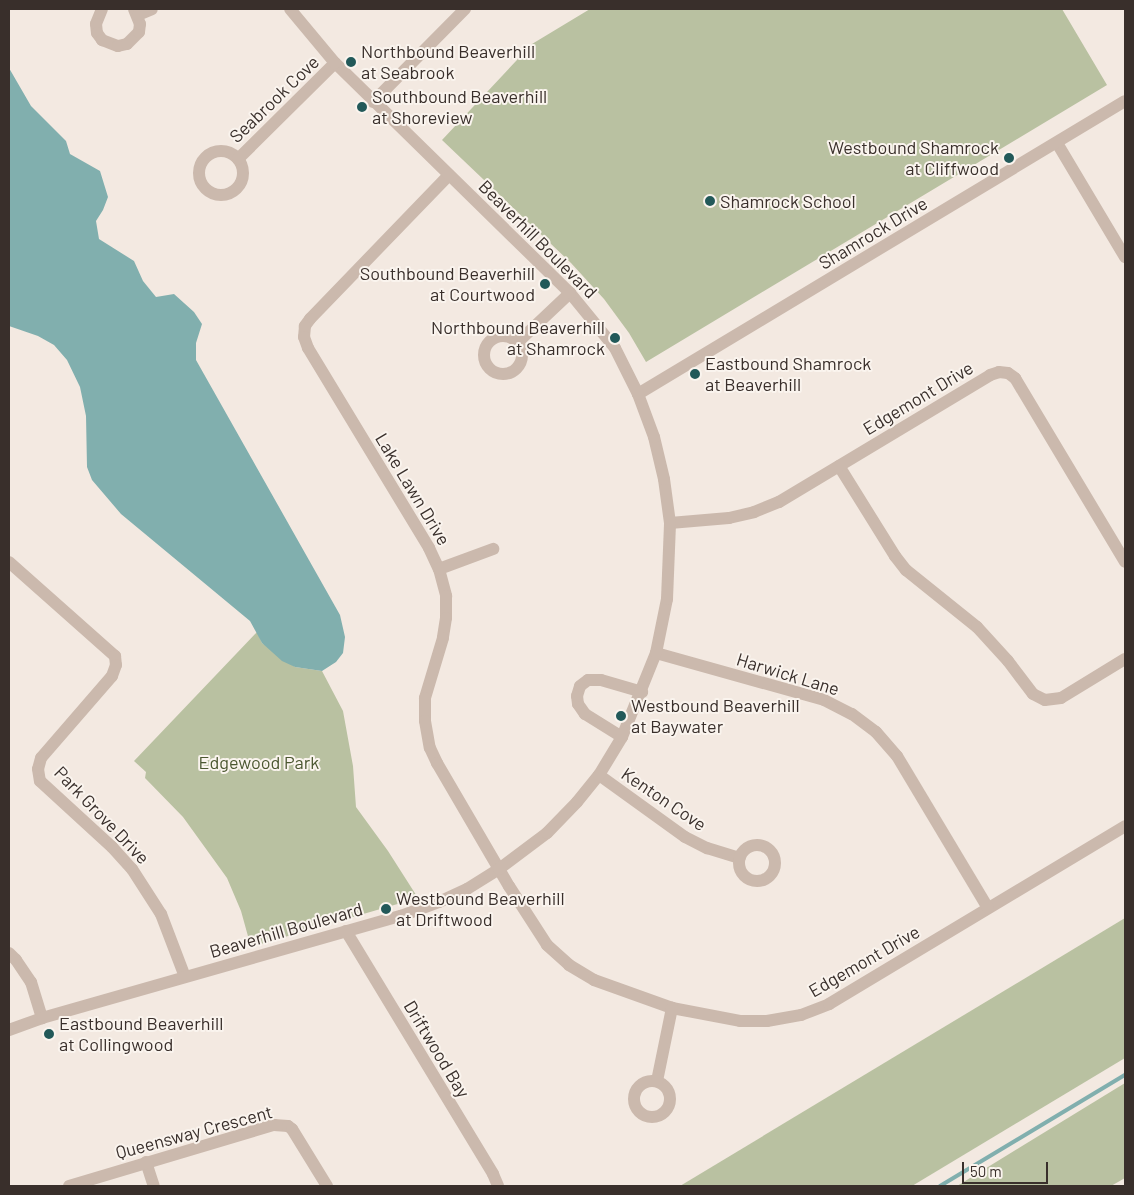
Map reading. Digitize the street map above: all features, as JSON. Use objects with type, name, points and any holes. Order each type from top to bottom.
[{"type":"street","points":[[102,9],[96,24],[98,33],[102,40],[118,46],[127,44],[139,32],[136,12],[152,9]]},
{"type":"street","name":"Beaverhill Boulevard","points":[[9,1030],[42,1018],[401,916],[439,902],[499,869],[547,833],[577,802],[599,775],[622,737],[642,692],[656,652],[667,600],[670,523],[664,479],[654,437],[638,394],[615,348],[570,293],[335,64],[290,9]]},
{"type":"street","points":[[373,102],[465,9]]},
{"type":"street","name":"Seabrook Cove","points":[[238,159],[335,64]]},
{"type":"street","name":"Shamrock Drive","points":[[638,394],[1125,102]]},
{"type":"street","points":[[1057,143],[1125,257]]},
{"type":"street","name":"Lake Lawn Drive","points":[[449,175],[310,319],[305,326],[304,337],[308,348],[429,548],[439,569],[446,596],[446,618],[443,638],[428,681],[425,698],[425,721],[430,748],[499,869]]},
{"type":"street","points":[[517,343],[570,293]]},
{"type":"street","name":"Edgemont Drive","points":[[670,523],[729,518],[754,512],[779,502],[990,375],[999,372],[1008,373],[1015,378],[1125,562]]},
{"type":"street","points":[[839,466],[895,556],[906,570],[977,626],[1034,694],[1045,700],[1061,698],[1125,659]]},
{"type":"street","points":[[439,569],[494,549]]},
{"type":"street","name":"Park Grove Drive","points":[[10,566],[107,647],[115,656],[116,665],[112,676],[41,758],[38,769],[40,781],[112,847],[132,869],[161,914],[185,977]]},
{"type":"street","name":"Harwick Lane","points":[[656,652],[824,700],[852,714],[876,732],[897,756],[988,908]]},
{"type":"street","points":[[622,737],[585,714],[578,704],[577,696],[580,686],[588,680],[601,680],[642,692]]},
{"type":"street","name":"Kenton Cove","points":[[599,775],[685,837],[707,848],[739,858]]},
{"type":"street","name":"Edgemont Drive","points":[[499,869],[547,945],[570,965],[594,980],[672,1008],[740,1021],[767,1021],[801,1016],[829,1004],[1125,826]]},
{"type":"street","name":"Driftwood Bay","points":[[346,931],[493,1174],[498,1186]]},
{"type":"street","points":[[9,953],[31,982],[42,1018]]},
{"type":"street","points":[[657,1081],[672,1008]]},
{"type":"street","name":"Queensway Crescent","points":[[69,1186],[274,1125],[288,1126],[296,1135],[327,1186]]},
{"type":"street","points":[[146,1162],[154,1186]]},
{"type":"green space","name":"Shamrock School","points":[[590,9],[1062,9],[1107,85],[646,362],[629,333],[604,299],[571,263],[442,140],[532,44]]},
{"type":"green space","name":"Edgewood Park","points":[[257,632],[262,643],[295,667],[322,671],[343,711],[353,766],[356,807],[388,851],[418,898],[251,947],[241,911],[227,878],[183,817],[145,778],[146,772],[134,761]]},
{"type":"green space","points":[[1125,918],[1125,1058],[912,1186],[680,1186]]},
{"type":"green space","points":[[1125,1083],[1125,1178],[1111,1186],[957,1186]]},
{"type":"water","points":[[9,68],[31,106],[66,141],[70,154],[100,171],[108,197],[96,221],[99,239],[134,261],[143,281],[156,297],[174,294],[194,312],[202,324],[196,343],[196,360],[340,615],[345,637],[343,653],[336,662],[322,671],[295,667],[282,661],[262,643],[250,621],[121,514],[92,480],[87,467],[86,416],[80,387],[67,360],[54,345],[38,336],[9,326]]},
{"type":"waterway","points":[[940,1186],[1125,1075]]},
{"type":"place","name":"Northbound Beaverhill at Seabrook","points":[[351,62]]},
{"type":"place","name":"Southbound Beaverhill at Shoreview","points":[[362,107]]},
{"type":"place","name":"Westbound Shamrock at Cliffwood","points":[[1009,158]]},
{"type":"place","name":"Shamrock School","points":[[710,201]]},
{"type":"place","name":"Southbound Beaverhill at Courtwood","points":[[545,284]]},
{"type":"place","name":"Northbound Beaverhill at Shamrock","points":[[615,338]]},
{"type":"place","name":"Eastbound Shamrock at Beaverhill","points":[[695,374]]},
{"type":"place","name":"Westbound Beaverhill at Baywater","points":[[621,716]]},
{"type":"place","name":"Westbound Beaverhill at Driftwood","points":[[386,909]]},
{"type":"place","name":"Eastbound Beaverhill at Collingwood","points":[[49,1034]]}]
